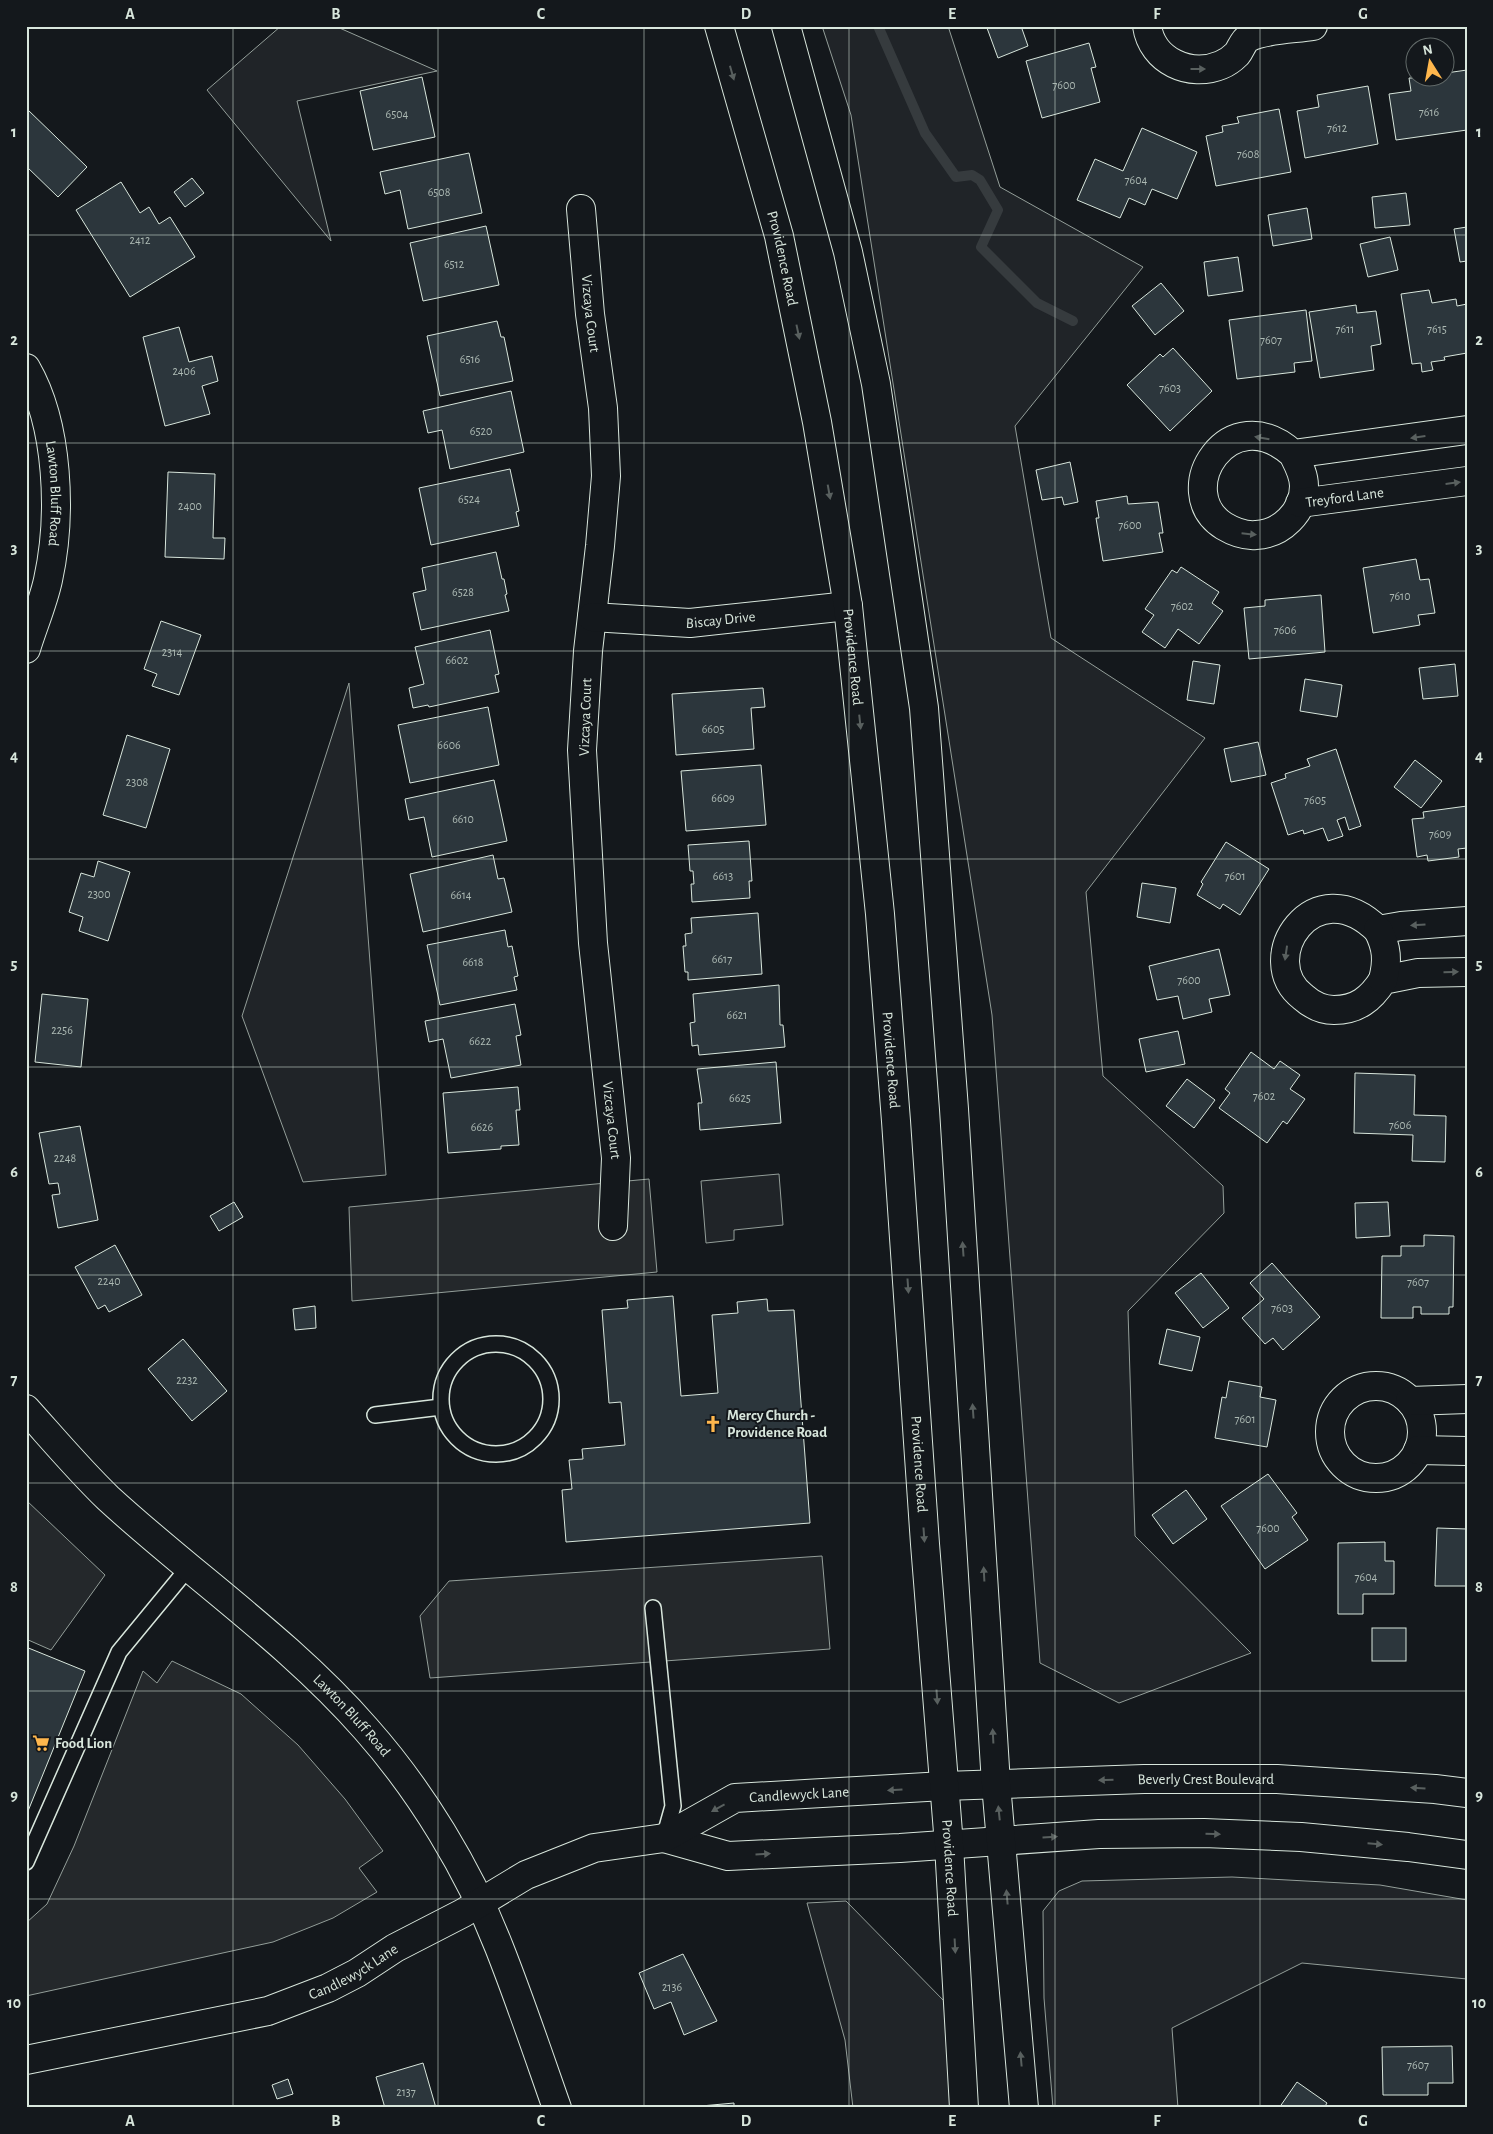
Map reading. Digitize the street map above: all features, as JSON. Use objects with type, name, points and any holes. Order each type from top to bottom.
[{"type":"street","name":"Providence Road","points":[[719,26],[779,236],[817,422],[848,606],[880,914],[949,1845],[964,2108]]},
{"type":"street","points":[[786,26],[848,252],[874,375],[924,708],[954,1109],[996,1784],[1024,2108]]},
{"type":"street","points":[[1147,26],[1156,49],[1169,61],[1186,69],[1204,70],[1222,65],[1237,54],[1249,32],[1268,32],[1313,26]]},
{"type":"street","name":"Vizcaya Court","points":[[581,209],[590,314],[604,408],[604,502],[588,652],[582,750],[594,943],[616,1158],[613,1226]]},
{"type":"street","name":"Lawton Bluff Road","points":[[26,368],[40,400],[53,450],[56,477],[55,529],[48,580],[26,649]]},
{"type":"street","points":[[1300,503],[1304,486],[1301,469],[1293,454],[1467,430]]},
{"type":"street","name":"Treyford Lane","points":[[1293,454],[1281,443],[1266,437],[1247,436],[1233,439],[1219,448],[1209,462],[1204,477],[1203,493],[1208,509],[1218,522],[1232,531],[1248,536],[1264,535],[1280,528],[1292,518],[1300,503],[1467,481]]},
{"type":"street","name":"Biscay Drive","points":[[592,617],[690,623],[848,606]]},
{"type":"street","points":[[1335,908],[1351,910],[1366,918],[1378,930],[1386,945],[1388,963],[1383,980],[1374,994],[1361,1004],[1345,1010],[1328,1010],[1312,1005],[1299,995],[1290,981],[1285,965],[1286,948],[1293,932],[1304,920],[1318,911],[1335,908]]},
{"type":"street","points":[[1378,930],[1401,926],[1467,921]]},
{"type":"street","points":[[1383,980],[1418,973],[1467,972]]},
{"type":"street","points":[[1384,1386],[1398,1391],[1410,1400],[1418,1412],[1422,1424],[1422,1437],[1418,1450],[1410,1462],[1399,1472],[1385,1477],[1370,1477],[1357,1474],[1344,1465],[1336,1454],[1331,1439],[1331,1425],[1335,1411],[1344,1399],[1356,1391],[1384,1386]]},
{"type":"street","points":[[1410,1400],[1467,1399]]},
{"type":"street","name":"Lawton Bluff Road","points":[[26,1408],[74,1464],[108,1498],[309,1670],[367,1729],[418,1795],[440,1830],[480,1903],[499,1946],[557,2108]]},
{"type":"street","points":[[1418,1450],[1467,1451]]},
{"type":"street","name":"Beverly Crest Boulevard","points":[[944,1786],[1144,1779],[1277,1779],[1434,1789],[1467,1793]]},
{"type":"street","name":"Candlewyck Lane","points":[[26,2060],[268,2011],[343,1980],[395,1948],[480,1903],[526,1875],[594,1848],[664,1838],[735,1798],[944,1786]]},
{"type":"street","points":[[949,1845],[1099,1834],[1204,1833],[1301,1837],[1408,1847],[1467,1856]]},
{"type":"street","name":"Candlewyck Lane","points":[[664,1838],[728,1856],[949,1845]]},
{"type":"lane","points":[[494,1344],[512,1346],[529,1354],[542,1367],[550,1384],[552,1402],[548,1419],[539,1435],[525,1447],[508,1454],[489,1455],[472,1450],[457,1439],[446,1424],[440,1406],[442,1388],[448,1371],[460,1357],[476,1348],[494,1344]]},
{"type":"lane","points":[[375,1415],[440,1406]]},
{"type":"lane","points":[[26,1862],[119,1652],[189,1567]]},
{"type":"lane","points":[[653,1608],[672,1806],[664,1838]]},
{"type":"shaded area","points":[[281,26],[335,26],[437,71],[297,101],[331,241],[207,90]]},
{"type":"shaded area","points":[[822,26],[948,26],[1000,187],[1143,267],[1015,426],[1051,638],[1205,738],[1086,892],[1103,1076],[1223,1186],[1224,1213],[1128,1311],[1135,1536],[1251,1653],[1119,1703],[1040,1663],[992,1015],[851,115]]},
{"type":"shaded area","points":[[349,683],[386,1175],[303,1182],[242,1016]]},
{"type":"shaded area","points":[[779,1174],[783,1225],[734,1230],[734,1240],[706,1243],[701,1181]]},
{"type":"shaded area","points":[[649,1179],[657,1272],[352,1301],[349,1207]]},
{"type":"shaded area","points":[[26,1500],[105,1575],[51,1650],[26,1639]]},
{"type":"shaded area","points":[[822,1556],[830,1649],[430,1678],[420,1616],[449,1581]]},
{"type":"shaded area","points":[[172,1661],[241,1694],[298,1745],[345,1799],[383,1851],[359,1868],[377,1892],[333,1918],[273,1942],[26,1996],[26,1923],[47,1904],[74,1846],[143,1671],[157,1683]]},
{"type":"shaded area","points":[[1232,1877],[1380,1885],[1467,1900],[1467,1979],[1302,1963],[1172,2028],[1178,2108],[1053,2108],[1044,1998],[1043,1911],[1059,1891],[1082,1881]]},
{"type":"shaded area","points":[[846,1901],[945,2002],[953,2108],[853,2108],[845,2040],[807,1903]]},
{"type":"building","points":[[993,26],[1021,26],[1028,46],[998,58],[987,28]]},
{"type":"building","points":[[1089,43],[1096,67],[1091,68],[1100,102],[1042,118],[1026,61]]},
{"type":"building","points":[[1467,70],[1467,130],[1396,140],[1389,94],[1411,91],[1411,88],[1456,88],[1456,72]]},
{"type":"building","points":[[422,77],[435,137],[373,150],[360,91]]},
{"type":"building","points":[[1368,86],[1378,144],[1305,158],[1297,111],[1319,107],[1317,95]]},
{"type":"building","points":[[27,109],[87,167],[58,197],[26,166]]},
{"type":"building","points":[[1279,109],[1291,172],[1216,186],[1206,136],[1223,132],[1222,126],[1239,123],[1237,117]]},
{"type":"building","points":[[1142,128],[1197,152],[1177,199],[1152,189],[1145,205],[1129,198],[1120,218],[1077,200],[1095,159],[1123,171]]},
{"type":"building","points":[[469,153],[482,213],[408,229],[400,190],[385,194],[380,172]]},
{"type":"building","points":[[192,178],[204,193],[185,207],[174,192]]},
{"type":"building","points":[[121,182],[140,213],[149,207],[159,224],[170,217],[195,257],[130,297],[76,210]]},
{"type":"building","points":[[1406,193],[1410,225],[1375,228],[1372,197]]},
{"type":"building","points":[[1307,208],[1312,239],[1273,246],[1268,215]]},
{"type":"building","points":[[486,226],[499,285],[423,301],[410,243]]},
{"type":"building","points":[[1467,227],[1467,261],[1460,262],[1454,229]]},
{"type":"building","points":[[1390,237],[1398,270],[1368,277],[1360,244]]},
{"type":"building","points":[[1238,257],[1243,291],[1208,296],[1204,262]]},
{"type":"building","points":[[1161,283],[1184,311],[1155,335],[1132,306]]},
{"type":"building","points":[[1429,290],[1432,303],[1456,299],[1457,306],[1467,304],[1467,353],[1444,357],[1445,360],[1431,362],[1433,370],[1422,372],[1421,363],[1412,364],[1401,294]]},
{"type":"building","points":[[1356,305],[1357,313],[1376,311],[1381,344],[1371,346],[1374,370],[1320,378],[1309,312]]},
{"type":"building","points":[[1306,310],[1312,361],[1294,363],[1295,372],[1237,379],[1229,320]]},
{"type":"building","points":[[497,321],[501,337],[504,337],[513,381],[440,396],[427,336]]},
{"type":"building","points":[[179,327],[189,362],[212,356],[218,381],[202,386],[210,414],[165,426],[143,337]]},
{"type":"building","points":[[1173,348],[1212,391],[1170,431],[1127,385],[1160,354],[1163,357]]},
{"type":"building","points":[[511,391],[524,452],[450,469],[442,430],[428,433],[423,411]]},
{"type":"building","points":[[1070,462],[1078,502],[1064,505],[1062,497],[1042,500],[1036,470]]},
{"type":"building","points":[[510,469],[519,511],[516,512],[519,526],[431,545],[419,488]]},
{"type":"building","points":[[168,472],[215,474],[213,538],[225,538],[224,559],[165,557]]},
{"type":"building","points":[[1127,496],[1128,504],[1158,502],[1163,533],[1159,533],[1163,552],[1103,561],[1096,518],[1099,518],[1096,501]]},
{"type":"building","points":[[496,552],[502,579],[504,579],[509,611],[421,630],[413,593],[426,590],[422,568]]},
{"type":"building","points":[[1416,559],[1420,580],[1429,579],[1435,613],[1418,615],[1420,625],[1373,633],[1363,568]]},
{"type":"building","points":[[1181,567],[1219,592],[1212,603],[1223,611],[1199,644],[1178,629],[1165,648],[1142,632],[1154,615],[1145,609],[1172,570],[1177,573]]},
{"type":"building","points":[[1321,595],[1325,652],[1249,659],[1244,608],[1265,606],[1265,600]]},
{"type":"building","points":[[161,621],[201,635],[179,695],[152,686],[157,674],[144,669]]},
{"type":"building","points":[[490,630],[499,674],[495,675],[499,692],[429,707],[428,705],[413,708],[409,688],[424,684],[415,647]]},
{"type":"building","points":[[1193,661],[1220,665],[1214,704],[1187,700]]},
{"type":"building","points":[[1455,664],[1458,696],[1423,699],[1419,668]]},
{"type":"building","points":[[1305,679],[1342,685],[1337,717],[1300,711]]},
{"type":"building","points":[[763,688],[765,707],[751,708],[754,749],[676,755],[672,694]]},
{"type":"building","points":[[488,707],[499,765],[410,783],[398,725]]},
{"type":"building","points":[[127,735],[170,749],[146,828],[103,815]]},
{"type":"building","points":[[1258,742],[1266,775],[1231,782],[1224,749]]},
{"type":"building","points":[[1336,749],[1361,826],[1349,830],[1345,817],[1337,820],[1343,836],[1328,841],[1323,828],[1304,834],[1303,830],[1288,835],[1271,783],[1286,778],[1285,774],[1310,766],[1307,759]]},
{"type":"building","points":[[1415,760],[1442,781],[1421,808],[1394,787]]},
{"type":"building","points":[[761,765],[766,825],[686,831],[681,771]]},
{"type":"building","points":[[494,780],[507,841],[432,857],[424,817],[409,820],[405,799]]},
{"type":"building","points":[[1467,806],[1467,848],[1458,849],[1459,857],[1428,861],[1427,855],[1417,857],[1412,819],[1424,818],[1423,812]]},
{"type":"building","points":[[749,841],[752,881],[749,881],[750,898],[692,902],[691,884],[694,884],[693,871],[690,871],[688,845]]},
{"type":"building","points":[[1226,842],[1269,869],[1240,915],[1223,904],[1220,909],[1197,895],[1203,884],[1201,882]]},
{"type":"building","points":[[493,855],[498,879],[504,878],[512,912],[423,932],[410,874]]},
{"type":"building","points":[[98,861],[130,872],[108,941],[79,931],[83,917],[69,912],[81,873],[94,877]]},
{"type":"building","points":[[1142,883],[1176,888],[1170,923],[1137,917]]},
{"type":"building","points":[[758,913],[762,974],[688,980],[688,972],[685,972],[683,946],[686,946],[685,934],[692,933],[691,918]]},
{"type":"building","points":[[505,930],[508,947],[512,946],[518,976],[514,977],[517,990],[440,1005],[427,945]]},
{"type":"building","points":[[1219,949],[1230,995],[1209,999],[1212,1012],[1183,1019],[1178,996],[1157,1000],[1149,966]]},
{"type":"building","points":[[779,985],[780,1025],[783,1025],[785,1047],[699,1055],[698,1045],[692,1046],[690,1023],[695,1022],[693,994]]},
{"type":"building","points":[[42,994],[88,999],[81,1067],[35,1062]]},
{"type":"building","points":[[515,1004],[521,1035],[516,1036],[521,1065],[451,1078],[443,1039],[429,1042],[425,1021]]},
{"type":"building","points":[[1178,1031],[1185,1064],[1146,1072],[1139,1039]]},
{"type":"building","points":[[1251,1052],[1274,1069],[1280,1061],[1300,1075],[1290,1089],[1305,1099],[1287,1124],[1283,1121],[1267,1143],[1219,1108],[1230,1093],[1225,1089]]},
{"type":"building","points":[[776,1062],[781,1123],[700,1130],[698,1103],[702,1103],[697,1069]]},
{"type":"building","points":[[1355,1073],[1415,1075],[1414,1115],[1446,1116],[1445,1162],[1412,1161],[1413,1135],[1354,1133]]},
{"type":"building","points":[[1187,1079],[1215,1100],[1194,1128],[1166,1106]]},
{"type":"building","points":[[518,1087],[520,1110],[516,1110],[519,1145],[501,1146],[501,1149],[448,1153],[443,1093]]},
{"type":"building","points":[[80,1126],[98,1220],[58,1228],[52,1195],[60,1194],[58,1183],[49,1184],[39,1133]]},
{"type":"building","points":[[234,1202],[243,1217],[219,1231],[210,1216]]},
{"type":"building","points":[[1388,1202],[1390,1236],[1356,1238],[1355,1203]]},
{"type":"building","points":[[1424,1235],[1454,1236],[1453,1307],[1449,1307],[1449,1314],[1421,1314],[1421,1307],[1413,1307],[1413,1318],[1381,1318],[1382,1256],[1401,1256],[1401,1246],[1424,1246]]},
{"type":"building","points":[[115,1245],[142,1295],[109,1312],[105,1305],[98,1309],[75,1267]]},
{"type":"building","points":[[1272,1263],[1320,1317],[1283,1350],[1273,1338],[1265,1344],[1242,1318],[1264,1299],[1250,1283]]},
{"type":"building","points":[[1201,1273],[1229,1308],[1203,1328],[1175,1293]]},
{"type":"building","name":"Mercy Church - Providence Road","points":[[673,1296],[681,1396],[718,1393],[712,1315],[738,1313],[737,1302],[767,1299],[768,1311],[794,1310],[810,1523],[566,1542],[562,1490],[572,1489],[569,1460],[583,1459],[582,1449],[625,1445],[621,1402],[609,1403],[602,1310],[628,1308],[627,1300]]},
{"type":"building","points":[[315,1306],[316,1328],[295,1330],[293,1309]]},
{"type":"building","points":[[1167,1329],[1200,1337],[1192,1371],[1159,1364]]},
{"type":"building","points":[[183,1339],[227,1391],[192,1421],[148,1369]]},
{"type":"building","points":[[1229,1381],[1262,1387],[1260,1397],[1276,1400],[1267,1447],[1215,1438],[1222,1397],[1226,1398]]},
{"type":"building","points":[[1268,1474],[1297,1513],[1292,1517],[1308,1540],[1265,1569],[1221,1506]]},
{"type":"building","points":[[1186,1490],[1207,1519],[1173,1544],[1152,1515]]},
{"type":"building","points":[[1437,1528],[1467,1529],[1467,1586],[1435,1586]]},
{"type":"building","points":[[1385,1542],[1385,1561],[1394,1561],[1394,1594],[1363,1594],[1363,1614],[1338,1614],[1338,1543]]},
{"type":"building","points":[[1372,1628],[1406,1628],[1406,1661],[1372,1661]]},
{"type":"building","name":"Food Lion","points":[[26,1647],[85,1671],[26,1816]]},
{"type":"building","points":[[683,1954],[717,2021],[684,2035],[671,2002],[654,2009],[639,1973]]},
{"type":"building","points":[[1452,2046],[1453,2083],[1428,2083],[1428,2095],[1383,2095],[1382,2047]]},
{"type":"building","points":[[423,2063],[436,2108],[385,2108],[376,2077]]},
{"type":"building","points":[[288,2079],[293,2094],[277,2099],[272,2085]]},
{"type":"building","points":[[1297,2082],[1327,2103],[1324,2108],[1279,2108]]},
{"type":"building","points":[[734,2103],[734,2108],[690,2107]]},
{"type":"waterway","points":[[878,26],[925,133],[956,177],[972,175],[980,180],[998,210],[981,247],[1037,303],[1073,321]]},
{"type":"place","name":"Mercy Church - Providence Road","points":[[713,1424]]},
{"type":"place","name":"Food Lion","points":[[41,1743]]}]
